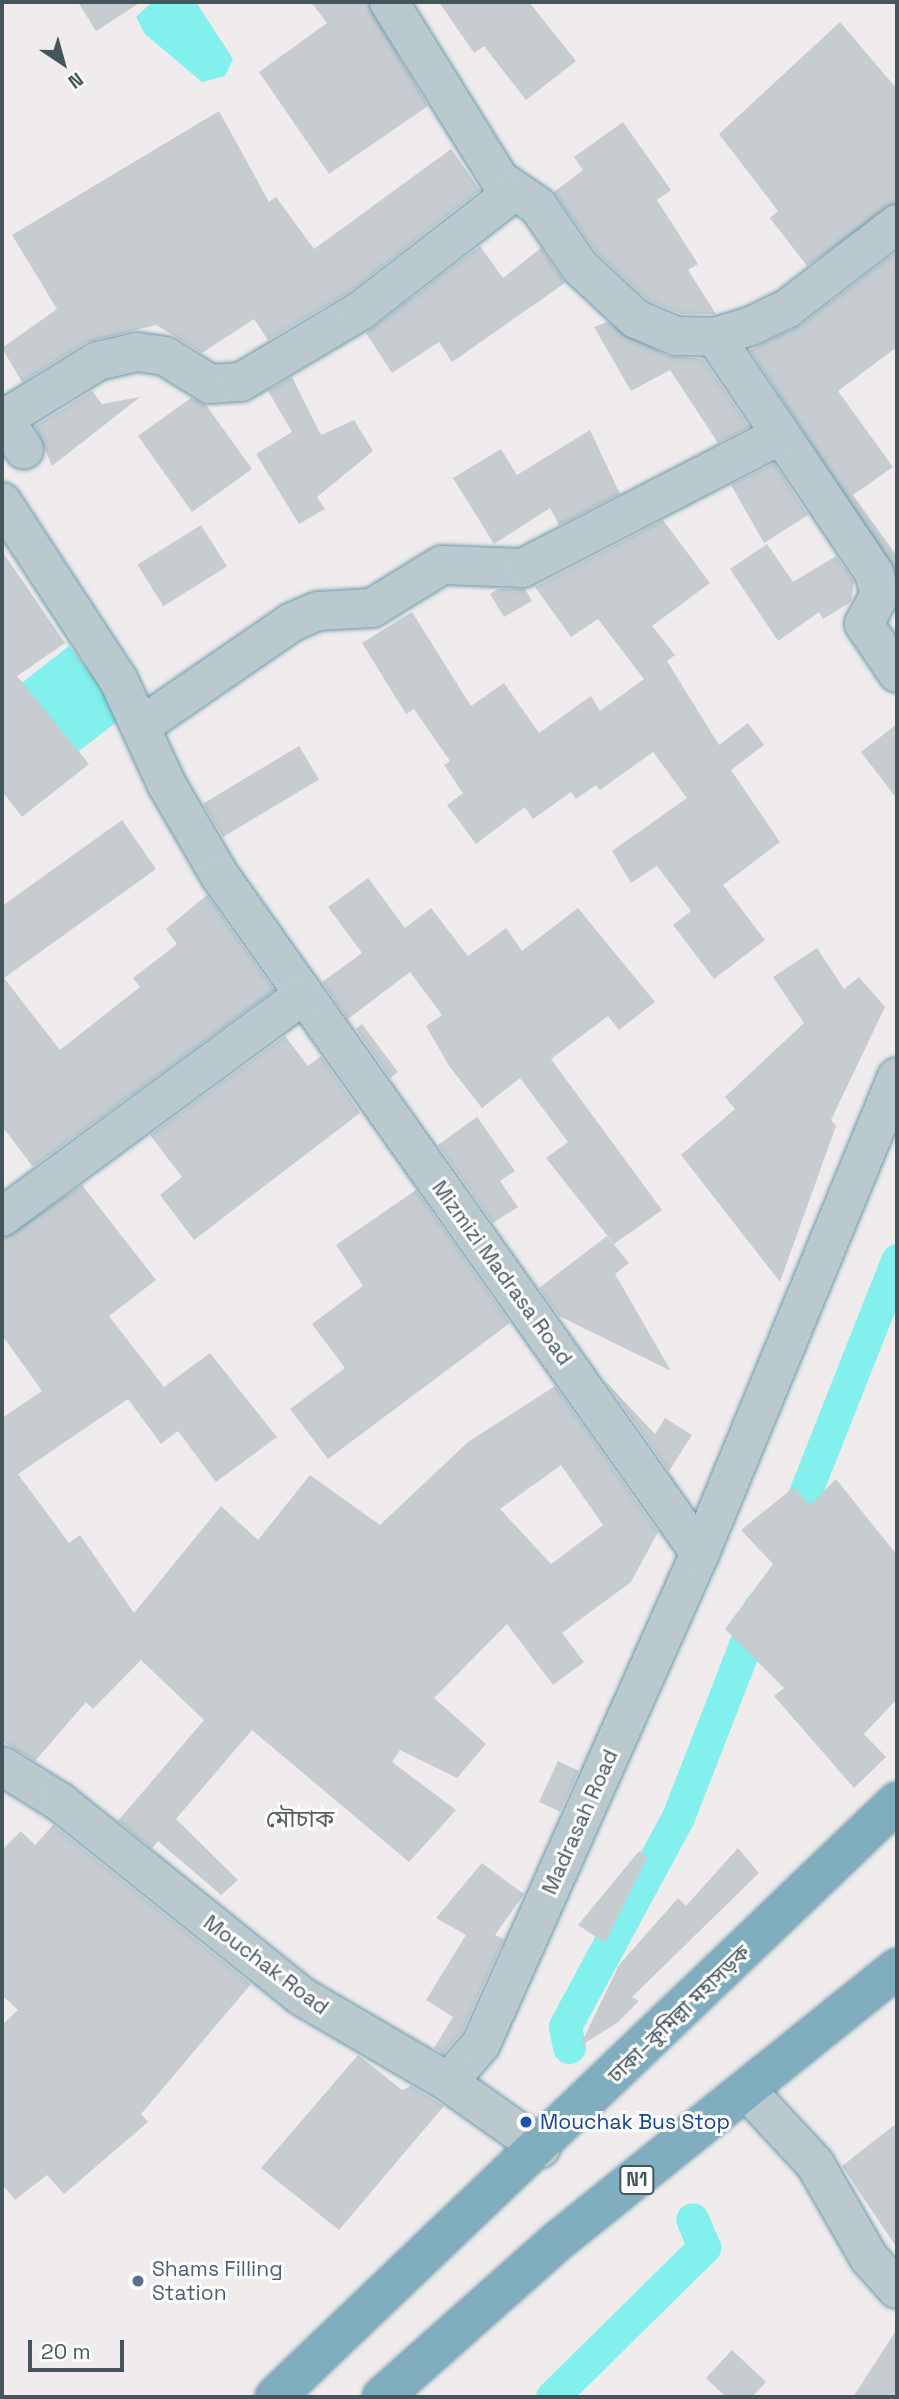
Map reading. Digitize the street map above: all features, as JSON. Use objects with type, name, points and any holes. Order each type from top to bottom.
[{"type":"highway","name":"ঢাকা–কুমিল্লা মহাসড়ক","points":[[275,2397],[541,2148],[897,1802]]},
{"type":"highway","name":"N1","points":[[382,2397],[559,2240],[748,2093],[897,1968]]},
{"type":"street","points":[[388,2],[512,193],[538,206],[580,267],[636,320],[676,336],[715,337],[788,308],[897,224]]},
{"type":"street","points":[[8,426],[98,361],[137,352],[165,356],[210,384],[241,382],[360,311],[512,193]]},
{"type":"street","points":[[715,337],[777,437],[874,573],[880,593],[864,624],[897,673]]},
{"type":"street","points":[[144,724],[292,622],[318,611],[372,608],[442,565],[523,568],[777,437]]},
{"type":"street","name":"Mizmizi Madrasa Road","points":[[2,502],[144,724],[167,785],[220,876],[302,996],[700,1553]]},
{"type":"street","points":[[2,1217],[302,996]]},
{"type":"street","name":"Madrasah Road","points":[[448,2082],[481,2044],[700,1553],[897,1077]]},
{"type":"street","name":"Mouchak Road","points":[[2,1766],[60,1802],[302,1996],[448,2082],[541,2148]]},
{"type":"street","points":[[748,2093],[815,2164],[869,2258],[897,2289]]},
{"type":"water","points":[[152,2],[196,2],[233,59],[225,76],[202,82],[145,34],[136,17]]},
{"type":"water","points":[[69,646],[124,716],[58,767],[4,697]]},
{"type":"building","points":[[78,2],[141,2],[96,31]]},
{"type":"building","points":[[311,2],[367,2],[428,106],[329,174],[259,72],[327,23]]},
{"type":"building","points":[[439,2],[529,2],[576,61],[526,100],[484,46],[474,53]]},
{"type":"building","points":[[840,22],[897,89],[897,203],[807,266],[770,218],[778,211],[719,134]]},
{"type":"building","points":[[219,111],[269,202],[276,197],[314,249],[451,149],[480,190],[348,293],[268,340],[254,319],[202,353],[156,325],[87,342],[22,382],[2,348],[57,309],[12,235]]},
{"type":"building","points":[[623,122],[671,190],[657,200],[698,264],[688,270],[716,314],[681,314],[648,300],[597,253],[554,192],[583,170],[574,157]]},
{"type":"building","points":[[480,246],[503,278],[541,248],[565,283],[452,362],[439,342],[392,373],[366,333]]},
{"type":"building","points":[[897,251],[897,347],[838,391],[893,467],[853,495],[897,556],[897,575],[750,350],[801,325]]},
{"type":"building","points":[[607,322],[667,356],[703,359],[749,427],[718,443],[670,370],[631,391],[594,327]]},
{"type":"building","points":[[292,377],[321,435],[354,420],[373,451],[317,497],[325,509],[299,524],[256,454],[292,432],[268,391]]},
{"type":"building","points":[[92,391],[102,404],[140,397],[52,466],[35,426]]},
{"type":"building","points":[[191,398],[206,405],[252,469],[192,512],[138,436]]},
{"type":"building","points":[[590,430],[620,494],[559,525],[550,508],[494,544],[453,478],[501,449],[517,475]]},
{"type":"building","points":[[774,463],[808,515],[764,543],[731,485]]},
{"type":"building","points":[[663,520],[710,583],[652,626],[675,655],[667,661],[719,745],[748,723],[764,745],[731,770],[780,842],[723,885],[765,940],[714,979],[673,925],[691,911],[657,866],[631,883],[612,851],[687,798],[653,752],[600,790],[596,785],[576,799],[571,792],[533,819],[525,807],[476,844],[447,805],[463,793],[444,765],[450,761],[414,709],[406,714],[362,643],[412,612],[471,706],[504,683],[539,733],[591,696],[600,711],[644,679],[598,619],[571,637],[535,587]]},
{"type":"building","points":[[201,525],[227,567],[163,606],[137,565]]},
{"type":"building","points":[[767,544],[793,582],[836,556],[854,582],[851,602],[823,619],[819,612],[778,641],[730,569]]},
{"type":"building","points":[[2,551],[65,643],[17,676],[89,764],[22,817],[2,791]]},
{"type":"building","points":[[498,589],[525,589],[532,601],[504,617],[490,594]]},
{"type":"building","points":[[897,724],[897,799],[861,752]]},
{"type":"building","points":[[299,746],[319,779],[223,837],[203,804]]},
{"type":"building","points":[[122,820],[156,869],[4,978],[60,1050],[140,987],[133,978],[177,944],[166,929],[207,895],[274,990],[33,1167],[2,1126],[2,906]]},
{"type":"building","points":[[368,878],[405,928],[431,908],[468,956],[506,928],[522,951],[578,908],[655,1002],[619,1030],[608,1016],[551,1059],[662,1210],[614,1244],[546,1158],[568,1142],[520,1078],[482,1108],[449,1066],[426,1026],[442,1015],[410,972],[348,1019],[322,982],[362,953],[328,907]]},
{"type":"building","points":[[817,948],[844,989],[859,977],[885,1007],[831,1120],[836,1126],[780,1282],[681,1155],[735,1109],[725,1097],[804,1023],[773,977]]},
{"type":"building","points":[[362,1024],[398,1072],[390,1078],[356,1029]]},
{"type":"building","points":[[285,1036],[308,1066],[321,1056],[360,1113],[194,1240],[160,1195],[182,1177],[150,1135]]},
{"type":"building","points":[[477,1117],[515,1171],[500,1181],[518,1207],[493,1223],[438,1145]]},
{"type":"building","points":[[82,1185],[156,1280],[109,1316],[164,1387],[210,1353],[277,1437],[216,1482],[178,1431],[161,1444],[128,1399],[18,1474],[69,1543],[80,1535],[134,1613],[221,1506],[258,1540],[310,1475],[380,1525],[468,1442],[555,1386],[658,1532],[631,1582],[562,1633],[584,1662],[553,1685],[507,1624],[434,1698],[486,1744],[457,1778],[400,1750],[392,1762],[456,1810],[409,1862],[252,1730],[176,1819],[238,1880],[221,1895],[158,1841],[152,1848],[118,1821],[204,1720],[141,1660],[93,1709],[86,1702],[35,1761],[2,1741],[2,1418],[42,1391],[2,1335],[2,1238]],"holes":[[[561,1465],[603,1525],[551,1564],[500,1509]]]},
{"type":"building","points":[[416,1190],[510,1323],[328,1459],[290,1409],[345,1368],[312,1324],[363,1286],[336,1245]]},
{"type":"building","points":[[607,1236],[629,1263],[615,1274],[671,1371],[559,1316],[539,1288]]},
{"type":"building","points":[[605,1381],[655,1434],[665,1418],[692,1435],[669,1471]]},
{"type":"building","points":[[836,1479],[897,1555],[897,1699],[864,1734],[886,1757],[854,1788],[774,1696],[784,1688],[725,1629],[773,1564],[741,1530],[794,1487],[810,1505]]},
{"type":"building","points":[[558,1761],[579,1771],[560,1812],[539,1802]]},
{"type":"building","points":[[53,1825],[251,1984],[141,2114],[148,2122],[64,2194],[47,2175],[15,2200],[2,2184],[2,2025],[18,2010],[2,1995],[2,1850],[21,1831],[35,1845]]},
{"type":"building","points":[[738,1848],[759,1873],[632,1997],[639,2001],[617,2023],[580,2046],[619,1965],[678,1898],[686,1906]]},
{"type":"building","points":[[639,1851],[648,1856],[605,1943],[578,1925]]},
{"type":"building","points":[[482,1863],[524,1894],[495,1935],[504,1939],[462,2032],[443,2054],[434,2048],[453,2017],[426,2000],[466,1935],[436,1918]]},
{"type":"building","points":[[358,2055],[402,2090],[411,2086],[444,2106],[339,2230],[261,2168]]},
{"type":"building","points":[[897,2123],[897,2248],[842,2166]]},
{"type":"building","points":[[897,2329],[897,2397],[853,2397]]},
{"type":"building","points":[[732,2350],[766,2382],[752,2397],[726,2397],[706,2378]]},
{"type":"waterway","points":[[786,1541],[897,1260]]},
{"type":"waterway","points":[[569,2047],[565,2026],[678,1817],[760,1607]]},
{"type":"waterway","points":[[552,2397],[704,2247],[692,2219]]},
{"type":"place","name":"Mouchak Bus Stop","points":[[526,2122]]},
{"type":"place","name":"Shams Filling Station","points":[[138,2281]]},
{"type":"district","name":"মৌচাক","points":[[300,1819]]}]
